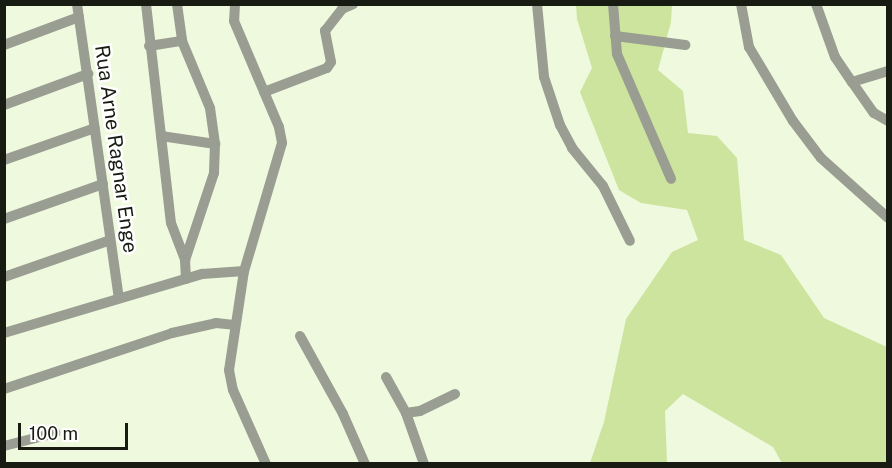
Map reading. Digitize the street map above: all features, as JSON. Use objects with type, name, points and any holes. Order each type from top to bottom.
[{"type":"street","name":"Rua Arne Ragnar Enge","points":[[77,4],[119,298]]},
{"type":"street","points":[[146,4],[171,223],[185,260],[186,279]]},
{"type":"street","points":[[177,4],[182,41],[210,108],[215,144],[214,173],[185,260]]},
{"type":"street","points":[[235,4],[234,21],[279,127],[282,143],[244,271],[234,325],[230,381],[266,464]]},
{"type":"street","points":[[264,93],[327,68],[331,62],[325,31],[342,9],[353,4]]},
{"type":"street","points":[[537,4],[544,77],[560,125],[572,148],[603,186],[630,241]]},
{"type":"street","points":[[613,4],[617,54],[671,178]]},
{"type":"street","points":[[816,4],[835,57],[874,113],[888,121]]},
{"type":"street","points":[[743,5],[749,46],[793,121],[820,158],[888,218]]},
{"type":"street","points":[[4,45],[79,17]]},
{"type":"street","points":[[615,36],[685,45]]},
{"type":"street","points":[[149,46],[182,41]]},
{"type":"street","points":[[852,82],[888,71]]},
{"type":"street","points":[[4,105],[88,74]]},
{"type":"street","points":[[4,160],[95,128]]},
{"type":"street","points":[[162,136],[215,144]]},
{"type":"street","points":[[4,219],[103,184]]},
{"type":"street","points":[[4,277],[110,240]]},
{"type":"street","points":[[4,333],[186,279],[225,271],[244,271]]},
{"type":"street","points":[[4,389],[172,333],[216,323],[234,325]]},
{"type":"street","points":[[300,336],[343,414],[365,464]]},
{"type":"street","points":[[386,377],[406,413],[424,464]]},
{"type":"street","points":[[406,413],[420,411],[455,394]]},
{"type":"street","points":[[4,446],[55,433]]},
{"type":"green space","points":[[576,5],[672,5],[671,22],[658,70],[683,91],[688,133],[717,136],[737,158],[744,240],[781,255],[824,318],[887,347],[887,463],[782,463],[773,447],[683,394],[665,411],[667,463],[590,463],[604,422],[626,319],[672,252],[698,240],[687,210],[641,203],[619,190],[580,92],[592,68],[577,19]]}]
